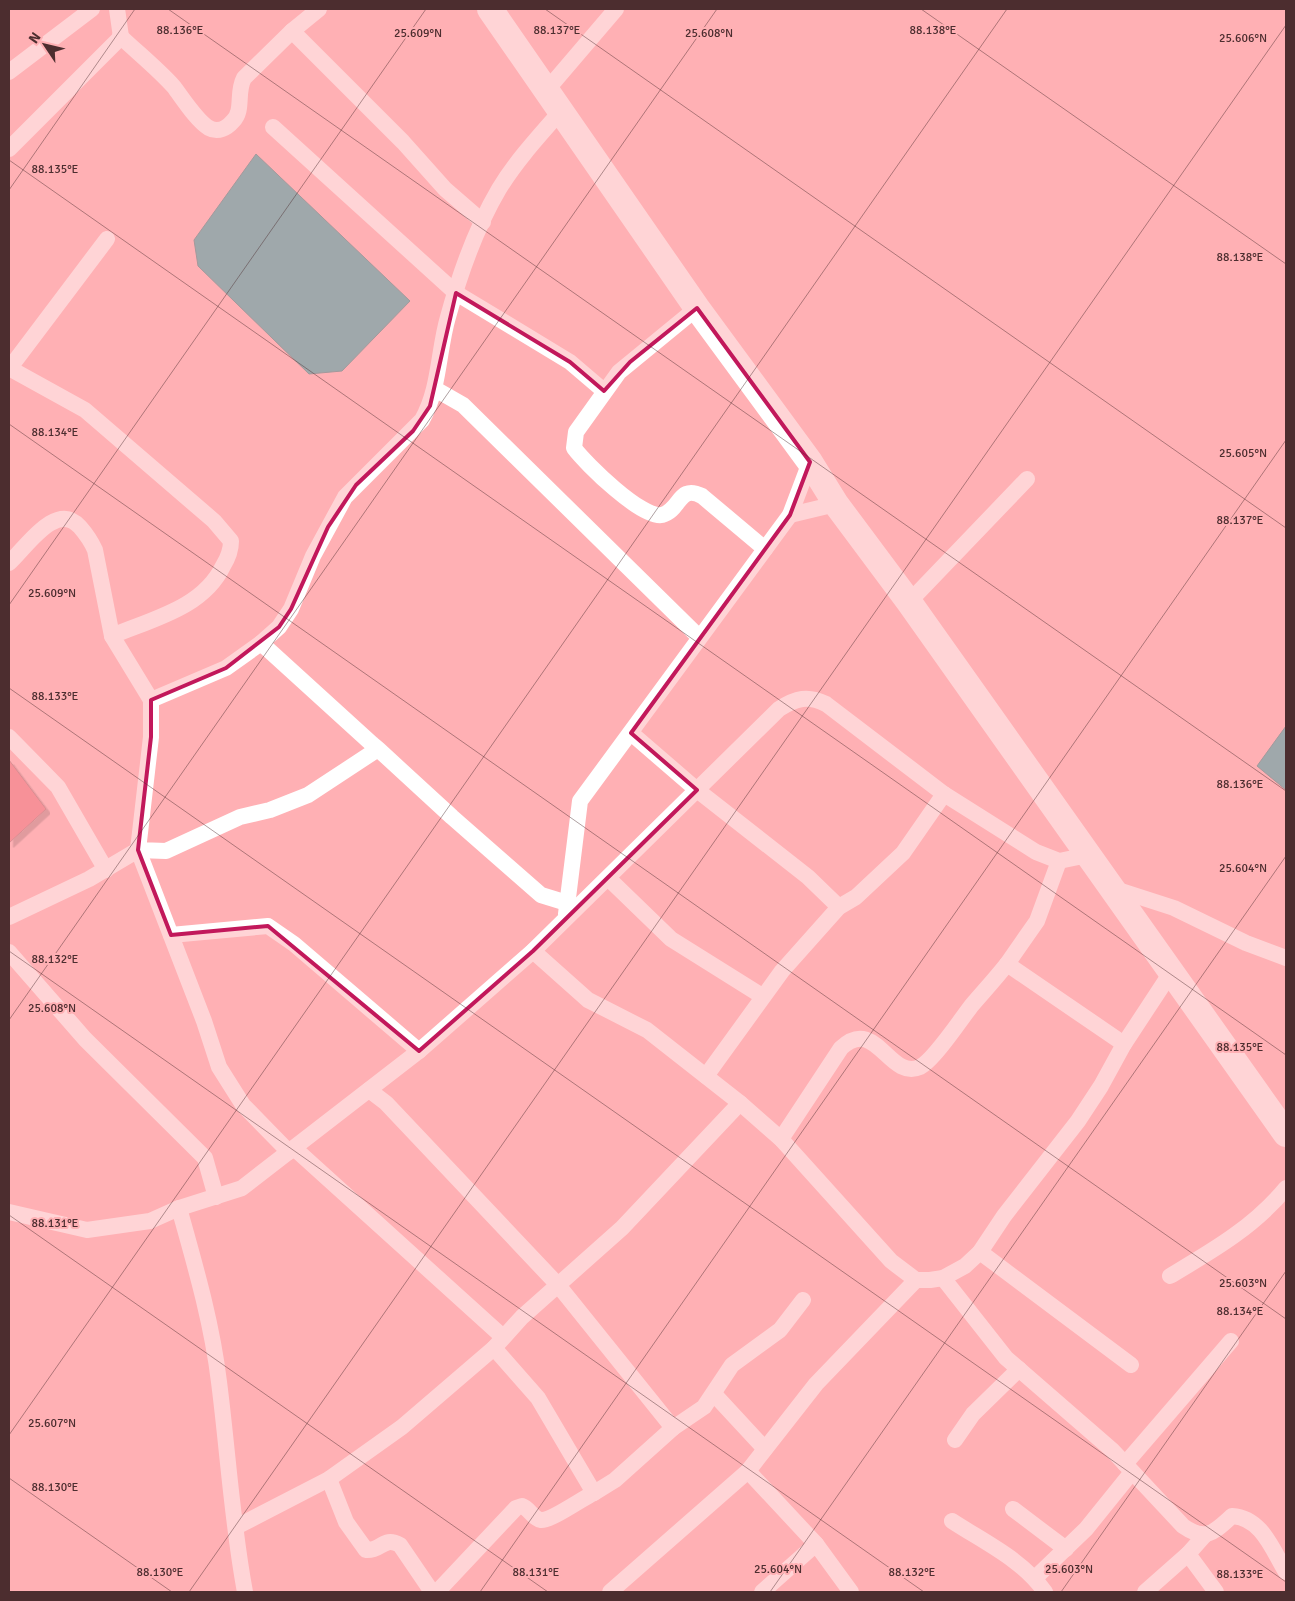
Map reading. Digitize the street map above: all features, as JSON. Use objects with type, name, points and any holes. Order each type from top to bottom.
[{"type":"main road","points":[[490,9],[698,308],[810,462],[836,504],[910,602],[1286,1134]]},
{"type":"street","points":[[9,72],[92,9]]},
{"type":"street","points":[[118,9],[120,36],[172,86],[210,129],[218,131],[228,127],[235,120],[239,110],[238,95],[240,85],[244,78],[292,31],[319,9]]},
{"type":"street","points":[[151,700],[226,668],[261,643],[279,627],[291,609],[313,556],[345,497],[422,420],[430,406],[435,389],[443,337],[456,293],[483,222],[499,190],[520,160],[553,101],[616,9]]},
{"type":"street","points":[[292,31],[397,135],[444,189],[483,222]]},
{"type":"street","points":[[9,149],[120,36]]},
{"type":"street","points":[[273,127],[456,293],[570,362],[604,391]]},
{"type":"street","points":[[107,239],[9,368],[85,410],[214,521],[231,541],[231,550],[219,576],[210,587],[178,609],[112,636]]},
{"type":"street","points":[[698,308],[630,362],[604,391],[576,432],[574,448],[580,456],[630,501],[650,514],[660,516],[667,513],[687,493],[694,492],[702,496],[765,549]]},
{"type":"street","points":[[435,389],[463,405],[698,637]]},
{"type":"street","points":[[565,920],[580,801],[631,733],[698,637],[790,515],[810,462]]},
{"type":"street","points":[[910,602],[1027,479]]},
{"type":"street","points":[[790,515],[836,504]]},
{"type":"street","points":[[9,563],[47,526],[57,519],[67,518],[76,523],[91,540],[95,550],[112,636],[151,700],[151,738],[138,850],[204,1021],[219,1067],[243,1105],[289,1152]]},
{"type":"street","points":[[261,643],[452,818],[541,895],[567,902]]},
{"type":"street","points":[[9,1212],[87,1230],[150,1220],[179,1208],[242,1188],[418,1051],[533,951],[610,879],[780,709],[790,702],[804,698],[814,698],[826,704],[944,794],[1036,852],[1059,861],[1088,854]]},
{"type":"street","points":[[631,733],[697,790],[808,877],[839,907]]},
{"type":"street","points":[[9,737],[58,787],[106,870]]},
{"type":"street","points":[[9,917],[106,870],[138,850],[166,851],[240,817],[270,810],[308,795],[378,749]]},
{"type":"street","points":[[706,1076],[762,996],[839,907],[856,897],[896,860],[944,794]]},
{"type":"street","points":[[781,1139],[841,1048],[850,1039],[860,1037],[871,1042],[895,1062],[910,1069],[920,1067],[1008,964],[1037,921],[1059,861]]},
{"type":"street","points":[[610,879],[671,939],[762,996]]},
{"type":"street","points":[[1112,888],[1174,908],[1246,943],[1286,958]]},
{"type":"street","points":[[171,935],[268,926],[294,944],[418,1051]]},
{"type":"street","points":[[533,951],[588,1000],[647,1030],[740,1103],[781,1139],[891,1262],[916,1280],[943,1278],[965,1266],[980,1252],[1004,1216],[1078,1121],[1101,1086],[1124,1044],[1172,971]]},
{"type":"street","points":[[9,952],[85,1039],[205,1158],[216,1197]]},
{"type":"street","points":[[1008,964],[1124,1044]]},
{"type":"street","points":[[369,1090],[386,1103],[558,1285],[673,1428]]},
{"type":"street","points":[[236,1527],[328,1479],[402,1427],[498,1343],[558,1285],[622,1228],[740,1103]]},
{"type":"street","points":[[289,1152],[294,1148],[498,1343],[538,1398],[594,1493]]},
{"type":"street","points":[[1170,1276],[1233,1238],[1255,1221],[1286,1188]]},
{"type":"street","points":[[179,1208],[204,1301],[219,1380],[236,1527],[246,1592]]},
{"type":"street","points":[[980,1252],[1131,1365]]},
{"type":"street","points":[[943,1278],[981,1328],[1019,1368],[1129,1468],[1183,1526],[1194,1534],[1204,1536]]},
{"type":"street","points":[[610,1592],[748,1471],[816,1384],[916,1280]]},
{"type":"street","points":[[437,1592],[516,1508],[522,1506],[528,1508],[535,1517],[544,1519],[594,1493],[629,1470],[673,1428],[704,1408],[732,1365],[780,1330],[803,1300]]},
{"type":"street","points":[[1035,1578],[1086,1529],[1129,1468],[1231,1341]]},
{"type":"street","points":[[955,1440],[974,1414],[1019,1368]]},
{"type":"street","points":[[714,1394],[765,1449]]},
{"type":"street","points":[[748,1471],[816,1544],[851,1592]]},
{"type":"street","points":[[328,1479],[346,1522],[366,1550],[373,1550],[386,1542],[392,1541],[400,1545],[432,1592]]},
{"type":"street","points":[[1013,1509],[1066,1549]]},
{"type":"street","points":[[1145,1592],[1188,1554],[1204,1536],[1215,1531],[1232,1516],[1243,1517],[1261,1530],[1286,1572]]},
{"type":"street","points":[[952,1521],[1035,1578],[1045,1592]]},
{"type":"street","points":[[762,1592],[816,1544]]},
{"type":"street","points":[[1188,1554],[1216,1592]]},
{"type":"highlighted area","points":[[456,293],[570,362],[604,391],[630,362],[697,308],[810,462],[790,515],[631,733],[697,790],[533,951],[419,1051],[268,926],[171,935],[138,850],[151,737],[151,700],[226,668],[279,627],[291,609],[328,527],[356,485],[413,431],[430,406]]},
{"type":"water","points":[[256,154],[410,301],[342,371],[309,374],[198,266],[194,240]]},
{"type":"water","points":[[1286,726],[1286,790],[1257,766]]},
{"type":"building","points":[[9,760],[46,809],[9,843]]}]
